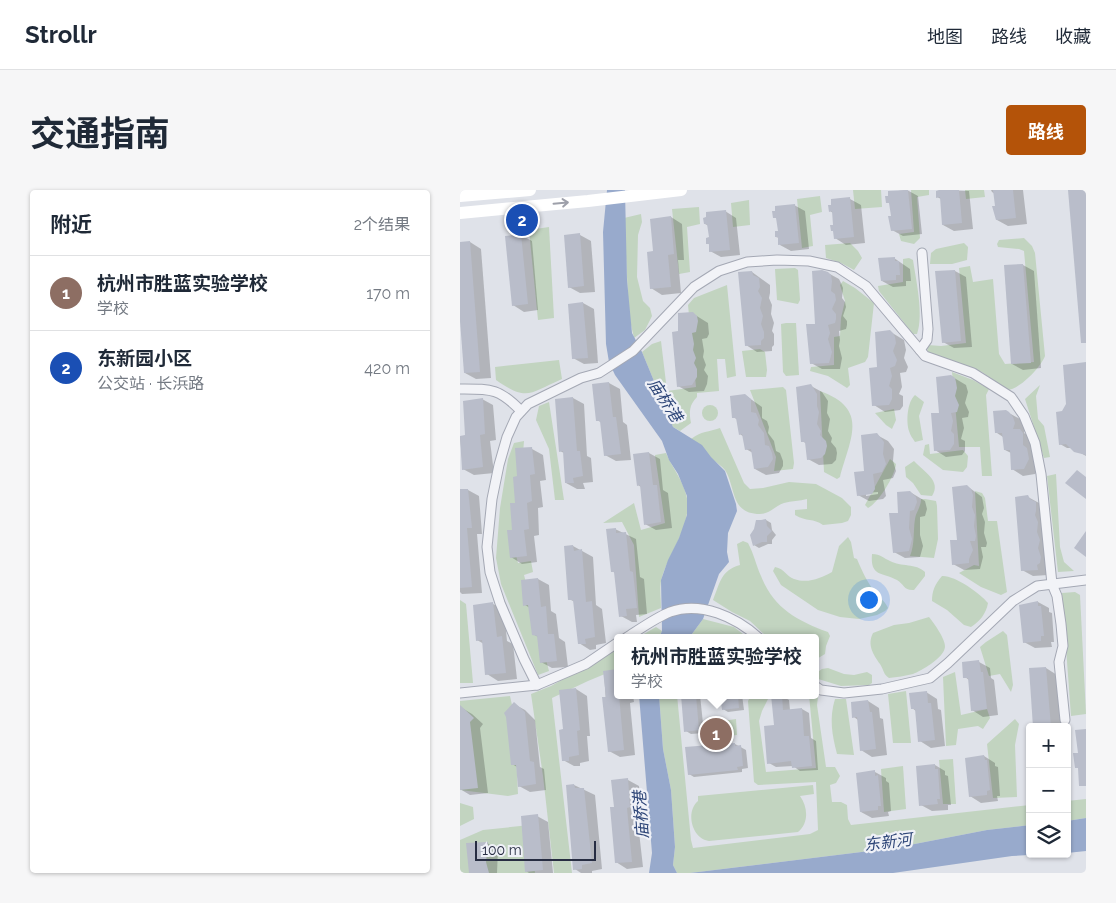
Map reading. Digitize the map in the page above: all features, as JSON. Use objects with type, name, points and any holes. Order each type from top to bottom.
[{"type":"main road","points":[[460,196],[530,190]]},
{"type":"main road","points":[[460,213],[681,190]]},
{"type":"street","points":[[920,350],[927,340],[928,329],[922,253]]},
{"type":"street","points":[[537,685],[500,603],[490,572],[487,547],[492,499],[499,465],[507,437],[516,417],[528,404],[581,378],[604,370],[633,351],[694,287],[719,271],[747,262],[809,260],[837,267],[866,286],[925,356],[973,373],[1011,397],[1024,416],[1035,443],[1041,474],[1052,584],[1057,596],[1062,632],[1063,646],[1059,662],[1065,720]]},
{"type":"street","points":[[460,389],[495,390],[509,398],[521,411]]},
{"type":"street","points":[[819,689],[844,693],[882,689],[930,678],[1013,601],[1037,586],[1086,580]]},
{"type":"street","points":[[632,634],[670,612],[691,608],[715,612],[754,634]]},
{"type":"street","points":[[460,693],[537,685],[586,664],[614,646]]},
{"type":"green space","points":[[853,190],[881,190],[882,207],[855,209]]},
{"type":"green space","points":[[911,190],[929,190],[929,195],[917,197],[920,238],[914,244],[901,241],[899,234],[914,232]]},
{"type":"green space","points":[[965,190],[984,190],[985,197],[966,199]]},
{"type":"green space","points":[[820,196],[822,212],[810,215],[813,246],[802,248],[797,199]]},
{"type":"green space","points":[[749,200],[750,225],[733,227],[731,203]]},
{"type":"green space","points":[[699,207],[700,224],[687,227],[690,272],[679,274],[672,209]]},
{"type":"green space","points":[[641,214],[642,222],[638,235],[637,277],[643,301],[650,308],[652,316],[645,330],[634,338],[629,316],[624,218]]},
{"type":"green space","points":[[549,227],[554,318],[538,320],[529,230]]},
{"type":"green space","points":[[1024,238],[1032,246],[1035,253],[1045,356],[1030,377],[1013,389],[1008,390],[982,372],[927,352],[928,345],[941,346],[966,343],[959,268],[970,266],[973,282],[993,279],[999,354],[1005,364],[1034,362],[1024,251],[998,247],[997,244],[999,240]]},
{"type":"green space","points":[[850,243],[862,258],[854,270],[826,258],[825,245]]},
{"type":"green space","points":[[964,243],[968,247],[967,260],[952,264],[930,264],[931,253],[936,249]]},
{"type":"green space","points":[[909,258],[913,260],[919,297],[920,317],[917,334],[913,334],[879,291],[878,286],[903,282],[903,259]]},
{"type":"green space","points":[[795,268],[798,270],[800,300],[798,304],[777,300],[775,269]]},
{"type":"green space","points":[[843,281],[874,303],[868,357],[865,362],[848,368],[850,385],[847,388],[828,376],[810,371],[811,367],[834,365],[834,337],[840,336],[841,318],[845,301],[840,285]]},
{"type":"green space","points":[[727,285],[736,376],[727,378],[725,359],[717,359],[719,391],[697,393],[697,397],[690,409],[691,423],[680,431],[673,427],[642,352],[652,344],[661,341],[667,391],[696,387],[688,305],[694,298]]},
{"type":"green space","points":[[796,323],[799,375],[786,376],[783,372],[781,324]]},
{"type":"green space","points":[[760,349],[765,352],[766,377],[746,377],[742,351]]},
{"type":"green space","points":[[559,360],[562,379],[529,393],[515,391],[496,380],[495,367]]},
{"type":"green space","points":[[952,372],[989,389],[986,395],[992,476],[982,476],[980,447],[959,447]]},
{"type":"green space","points":[[1040,385],[1036,396],[1038,419],[1044,426],[1050,457],[1044,458],[1025,399]]},
{"type":"green space","points":[[783,387],[786,390],[794,463],[793,469],[774,471],[776,457],[750,390]]},
{"type":"green space","points":[[820,391],[836,398],[846,407],[851,416],[851,438],[840,477],[837,479],[824,472]]},
{"type":"green space","points":[[915,395],[924,402],[919,416],[923,440],[915,442],[909,431],[907,418],[910,402]]},
{"type":"green space","points":[[549,402],[564,500],[555,500],[549,449],[536,420],[539,406]]},
{"type":"green space","points":[[707,405],[713,405],[718,410],[716,419],[707,421],[702,416],[702,410]]},
{"type":"green space","points":[[894,409],[896,420],[892,429],[875,413]]},
{"type":"green space","points":[[720,428],[744,483],[750,489],[789,482],[816,484],[842,498],[851,507],[851,515],[848,521],[823,525],[795,515],[795,510],[807,509],[807,499],[784,503],[764,514],[750,513],[743,510],[735,498],[725,470],[701,446],[691,439],[702,433]]},
{"type":"green space","points":[[524,441],[515,551],[518,563],[531,561],[533,572],[524,575],[549,671],[538,675],[501,584],[496,558],[500,508],[508,459],[514,443]]},
{"type":"green space","points":[[929,444],[930,454],[963,450],[968,456],[967,467],[963,472],[943,470],[923,455],[925,445]]},
{"type":"green space","points":[[666,453],[686,494],[687,515],[662,577],[660,588],[661,608],[639,617],[634,545],[622,522],[603,523],[634,503],[641,530],[665,523],[655,455]]},
{"type":"green space","points":[[890,459],[896,464],[893,475],[881,495],[868,508],[865,505]]},
{"type":"green space","points":[[914,461],[931,477],[935,486],[932,496],[921,495],[913,483],[906,477],[905,467]]},
{"type":"green space","points":[[1056,474],[1060,547],[1064,562],[1074,571],[1058,572],[1047,476]]},
{"type":"green space","points":[[975,491],[982,493],[985,498],[988,521],[997,521],[1007,592],[1001,595],[981,587],[959,573],[974,565],[979,566]]},
{"type":"green space","points":[[921,499],[936,501],[938,539],[934,558],[910,556],[915,519]]},
{"type":"green space","points":[[848,537],[851,542],[854,558],[857,559],[872,588],[888,608],[877,615],[859,619],[840,617],[818,610],[781,585],[773,571],[775,567],[791,578],[804,581],[814,580],[832,572],[839,546]]},
{"type":"green space","points":[[743,541],[748,543],[766,587],[779,605],[806,623],[828,632],[830,636],[825,654],[819,658],[819,634],[764,634],[750,621],[713,600],[725,574],[740,565],[737,544]]},
{"type":"green space","points":[[872,554],[880,555],[894,563],[917,567],[925,572],[925,576],[914,590],[908,589],[897,580],[878,573],[873,567]]},
{"type":"green space","points":[[942,576],[953,578],[966,585],[988,603],[982,617],[971,627],[964,625],[947,610],[932,601],[934,588]]},
{"type":"green space","points":[[1075,592],[1080,595],[1086,714],[1071,716],[1062,593]]},
{"type":"green space","points":[[460,600],[466,604],[473,683],[460,683]]},
{"type":"green space","points":[[929,617],[944,640],[944,651],[932,663],[913,674],[889,678],[872,649],[871,637],[873,633],[894,625]]},
{"type":"green space","points":[[703,619],[734,627],[743,634],[692,634]]},
{"type":"green space","points":[[656,627],[662,631],[661,634],[644,634]]},
{"type":"green space","points":[[1003,631],[1007,635],[1013,685],[1011,692],[1000,674],[989,676],[980,647]]},
{"type":"green space","points":[[614,651],[614,670],[552,698],[572,873],[554,873],[531,694],[551,686]]},
{"type":"green space","points":[[828,668],[844,674],[854,675],[867,672],[872,675],[872,683],[869,685],[841,686],[819,679],[819,671]]},
{"type":"green space","points":[[955,672],[961,715],[987,709],[990,718],[983,729],[978,726],[958,729],[956,745],[946,746],[943,677]]},
{"type":"green space","points":[[906,691],[911,743],[893,743],[888,694]]},
{"type":"green space","points":[[510,696],[514,714],[518,794],[508,796],[460,790],[460,701]]},
{"type":"green space","points":[[659,699],[677,699],[693,848],[810,834],[818,830],[816,782],[758,785],[754,782],[748,701],[749,699],[768,699],[759,721],[766,772],[816,768],[809,699],[818,699],[826,767],[835,767],[840,776],[836,783],[830,785],[832,802],[841,802],[847,805],[848,819],[851,825],[1026,805],[1026,825],[987,830],[894,848],[677,873],[673,865],[675,847],[671,790],[663,749]]},
{"type":"green space","points":[[835,699],[846,699],[854,755],[837,754],[832,726]]},
{"type":"green space","points":[[736,719],[737,735],[705,739],[703,724]]},
{"type":"green space","points":[[1015,719],[1019,724],[1015,745],[1017,797],[993,798],[987,744]]},
{"type":"green space","points":[[953,759],[956,804],[943,804],[939,760]]},
{"type":"green space","points":[[903,766],[906,809],[884,812],[881,769]]},
{"type":"green space","points":[[813,785],[814,794],[800,796],[805,805],[806,820],[798,832],[709,841],[698,835],[692,824],[692,812],[698,801],[698,796]]},
{"type":"green space","points":[[1086,799],[1086,818],[1071,820],[1071,801]]},
{"type":"green space","points":[[460,803],[473,807],[474,819],[460,826]]},
{"type":"green space","points":[[530,825],[535,873],[460,873],[460,840],[483,830]]},
{"type":"water","points":[[607,190],[625,190],[627,280],[632,333],[642,352],[673,427],[702,445],[725,471],[736,504],[737,511],[728,533],[727,552],[729,562],[719,574],[703,619],[692,634],[661,634],[661,580],[687,515],[687,496],[662,441],[615,375],[609,362],[606,344],[603,232]]},
{"type":"water","points":[[639,699],[659,699],[663,749],[671,790],[675,847],[673,865],[677,873],[649,873],[652,853]]},
{"type":"water","points":[[1086,818],[1086,851],[1071,853],[1071,820]]},
{"type":"water","points":[[1026,825],[1026,855],[893,873],[690,873],[894,848],[987,830]]},
{"type":"building","points":[[908,190],[912,229],[891,231],[888,216],[891,216],[889,203],[886,203],[885,196],[888,196],[888,191]]},
{"type":"building","points":[[959,190],[962,223],[942,225],[940,197],[936,198],[936,191]]},
{"type":"building","points":[[993,190],[1013,190],[1016,218],[996,220],[992,206],[995,206]]},
{"type":"building","points":[[1068,190],[1086,190],[1086,343],[1081,343]]},
{"type":"building","points":[[850,197],[854,237],[834,239],[830,225],[833,225],[832,211],[829,212],[828,205],[831,205],[831,199]]},
{"type":"building","points":[[795,204],[799,243],[778,245],[778,237],[775,237],[775,231],[778,231],[776,218],[773,218],[772,211],[775,211],[775,206]]},
{"type":"building","points":[[726,210],[730,250],[709,252],[709,244],[706,244],[706,238],[709,237],[707,224],[704,224],[703,218],[706,217],[706,212]]},
{"type":"building","points":[[671,216],[674,254],[668,255],[671,287],[650,289],[647,252],[653,251],[650,219]]},
{"type":"building","points":[[580,233],[584,286],[568,288],[564,235]]},
{"type":"building","points":[[521,234],[528,304],[512,306],[505,236]]},
{"type":"building","points":[[470,241],[480,372],[464,373],[460,321],[460,242]]},
{"type":"building","points":[[895,257],[895,261],[899,261],[900,275],[896,275],[896,280],[881,281],[878,258]]},
{"type":"building","points":[[1023,264],[1031,363],[1011,364],[1004,265]]},
{"type":"building","points":[[822,270],[831,275],[831,291],[835,294],[836,300],[832,309],[836,314],[835,323],[828,325],[830,333],[828,339],[832,352],[829,363],[810,364],[806,324],[815,324],[812,271]]},
{"type":"building","points":[[955,270],[961,341],[942,343],[935,271]]},
{"type":"building","points":[[752,271],[753,275],[759,278],[760,287],[758,291],[762,298],[760,308],[763,316],[761,324],[764,338],[761,341],[761,345],[745,346],[738,272]]},
{"type":"building","points":[[583,302],[588,358],[572,359],[568,304]]},
{"type":"building","points":[[693,312],[697,316],[698,321],[696,332],[692,333],[697,377],[692,385],[677,387],[672,332],[678,331],[678,313]]},
{"type":"building","points":[[890,330],[895,337],[896,343],[893,351],[897,360],[895,366],[890,368],[892,376],[889,386],[892,389],[892,399],[889,405],[872,406],[869,368],[877,367],[875,332]]},
{"type":"building","points":[[1086,362],[1086,455],[1074,452],[1066,444],[1059,445],[1056,412],[1062,411],[1066,404],[1063,365]]},
{"type":"building","points":[[951,375],[955,378],[957,388],[955,396],[959,405],[957,412],[951,413],[953,421],[951,431],[954,434],[954,444],[950,450],[934,451],[931,413],[939,413],[936,377]]},
{"type":"building","points":[[609,382],[613,417],[616,417],[621,454],[604,456],[600,421],[596,421],[592,384]]},
{"type":"building","points":[[811,384],[817,394],[819,412],[817,424],[821,431],[820,435],[826,441],[827,446],[825,454],[821,458],[807,460],[805,442],[801,442],[796,387]]},
{"type":"building","points":[[745,394],[751,399],[751,412],[756,413],[759,420],[758,425],[764,433],[765,445],[769,446],[772,453],[773,459],[768,467],[754,469],[751,449],[745,450],[742,434],[739,435],[736,418],[732,418],[730,396]]},
{"type":"building","points":[[573,397],[577,451],[580,451],[583,476],[573,478],[574,483],[565,483],[563,451],[559,452],[555,399]]},
{"type":"building","points":[[483,398],[485,434],[480,435],[483,467],[462,470],[460,436],[465,435],[463,401]]},
{"type":"building","points":[[1006,410],[1013,417],[1015,423],[1013,429],[1020,429],[1023,433],[1023,445],[1027,448],[1029,459],[1024,469],[1011,470],[1010,450],[1004,450],[1002,433],[995,433],[993,411]]},
{"type":"building","points":[[877,433],[884,442],[883,454],[886,464],[882,472],[873,474],[875,489],[872,494],[857,496],[854,472],[864,471],[861,435]]},
{"type":"building","points":[[532,447],[535,474],[530,475],[532,501],[527,503],[529,529],[524,530],[527,556],[510,558],[507,530],[512,530],[510,503],[515,503],[513,477],[517,476],[515,448]]},
{"type":"building","points":[[649,452],[653,485],[657,485],[661,522],[644,525],[640,485],[637,486],[633,454]]},
{"type":"building","points":[[1077,470],[1086,477],[1086,499],[1065,483]]},
{"type":"building","points":[[967,485],[973,495],[972,507],[975,515],[974,526],[976,536],[975,541],[970,541],[973,550],[969,563],[952,565],[950,540],[957,540],[952,487]]},
{"type":"building","points":[[460,489],[468,489],[472,528],[467,528],[472,587],[460,588]]},
{"type":"building","points":[[910,491],[916,497],[917,502],[914,510],[910,511],[909,528],[912,539],[909,551],[893,553],[889,513],[898,513],[897,492]]},
{"type":"building","points":[[1028,495],[1030,499],[1036,502],[1035,515],[1038,522],[1037,532],[1040,540],[1038,548],[1041,557],[1040,563],[1037,565],[1038,570],[1021,571],[1015,497]]},
{"type":"building","points":[[766,519],[767,526],[772,531],[767,536],[767,542],[753,546],[750,535],[756,520]]},
{"type":"building","points":[[616,528],[616,533],[626,532],[630,571],[633,572],[637,608],[626,609],[627,616],[619,617],[614,572],[611,572],[606,529]]},
{"type":"building","points":[[1086,531],[1086,557],[1074,548]]},
{"type":"building","points":[[573,545],[574,551],[582,549],[586,602],[592,601],[595,637],[585,639],[586,644],[578,644],[573,600],[568,600],[564,546]]},
{"type":"building","points":[[538,578],[541,607],[546,606],[548,634],[554,634],[557,661],[540,663],[537,636],[532,635],[528,605],[523,606],[521,580]]},
{"type":"building","points":[[1038,601],[1038,606],[1041,606],[1044,636],[1041,636],[1041,641],[1023,643],[1019,605]]},
{"type":"building","points":[[493,602],[497,637],[502,636],[506,673],[485,675],[482,640],[476,641],[473,605]]},
{"type":"building","points":[[979,660],[981,672],[983,672],[987,709],[971,711],[968,678],[963,678],[962,662]]},
{"type":"building","points":[[1046,667],[1051,723],[1033,723],[1029,668]]},
{"type":"building","points":[[614,669],[614,699],[619,699],[624,750],[608,752],[602,697],[606,697],[603,671]]},
{"type":"building","points":[[576,688],[580,730],[577,731],[579,755],[569,757],[569,761],[562,761],[559,730],[563,729],[559,690]]},
{"type":"building","points":[[927,691],[928,703],[931,703],[935,740],[918,742],[915,709],[911,709],[909,693]]},
{"type":"building","points":[[681,699],[696,699],[699,730],[684,732]]},
{"type":"building","points":[[721,699],[738,699],[739,708],[722,710]]},
{"type":"building","points":[[771,699],[782,699],[783,710],[802,708],[804,736],[809,736],[812,766],[792,768],[791,761],[767,764],[764,726],[774,725]]},
{"type":"building","points":[[868,700],[870,712],[872,712],[876,749],[860,751],[857,717],[852,718],[851,702]]},
{"type":"building","points":[[514,702],[525,712],[530,761],[534,762],[536,784],[518,787],[516,765],[511,765],[504,713]]},
{"type":"building","points":[[460,705],[474,718],[470,722],[478,788],[460,790]]},
{"type":"building","points":[[1086,729],[1086,786],[1079,786],[1078,768],[1075,768],[1073,753],[1078,753],[1075,730]]},
{"type":"building","points":[[735,743],[735,746],[741,745],[743,766],[737,767],[738,770],[688,775],[685,747]]},
{"type":"building","points":[[984,755],[985,760],[987,760],[990,790],[987,791],[987,795],[969,797],[965,758]]},
{"type":"building","points":[[935,764],[935,769],[938,769],[940,799],[937,799],[938,804],[919,806],[916,766]]},
{"type":"building","points":[[875,770],[875,776],[878,775],[881,806],[878,806],[878,810],[860,812],[856,773]]},
{"type":"building","points":[[628,778],[630,807],[627,808],[632,862],[615,863],[610,807],[614,807],[611,780]]},
{"type":"building","points":[[574,784],[575,788],[584,788],[592,863],[582,865],[582,869],[573,870],[566,785]]},
{"type":"building","points":[[538,814],[543,870],[525,872],[521,816]]},
{"type":"building","points":[[488,842],[486,862],[489,873],[469,873],[466,843]]},
{"type":"place","name":"东新园小区","points":[[522,220]]},
{"type":"place","name":"杭州市胜蓝实验学校","points":[[716,734]]},
{"type":"water label","name":"庙桥港","points":[[665,400]]},
{"type":"water label","name":"庙桥港","points":[[641,815]]},
{"type":"water label","name":"东新河","points":[[888,842]]}]
